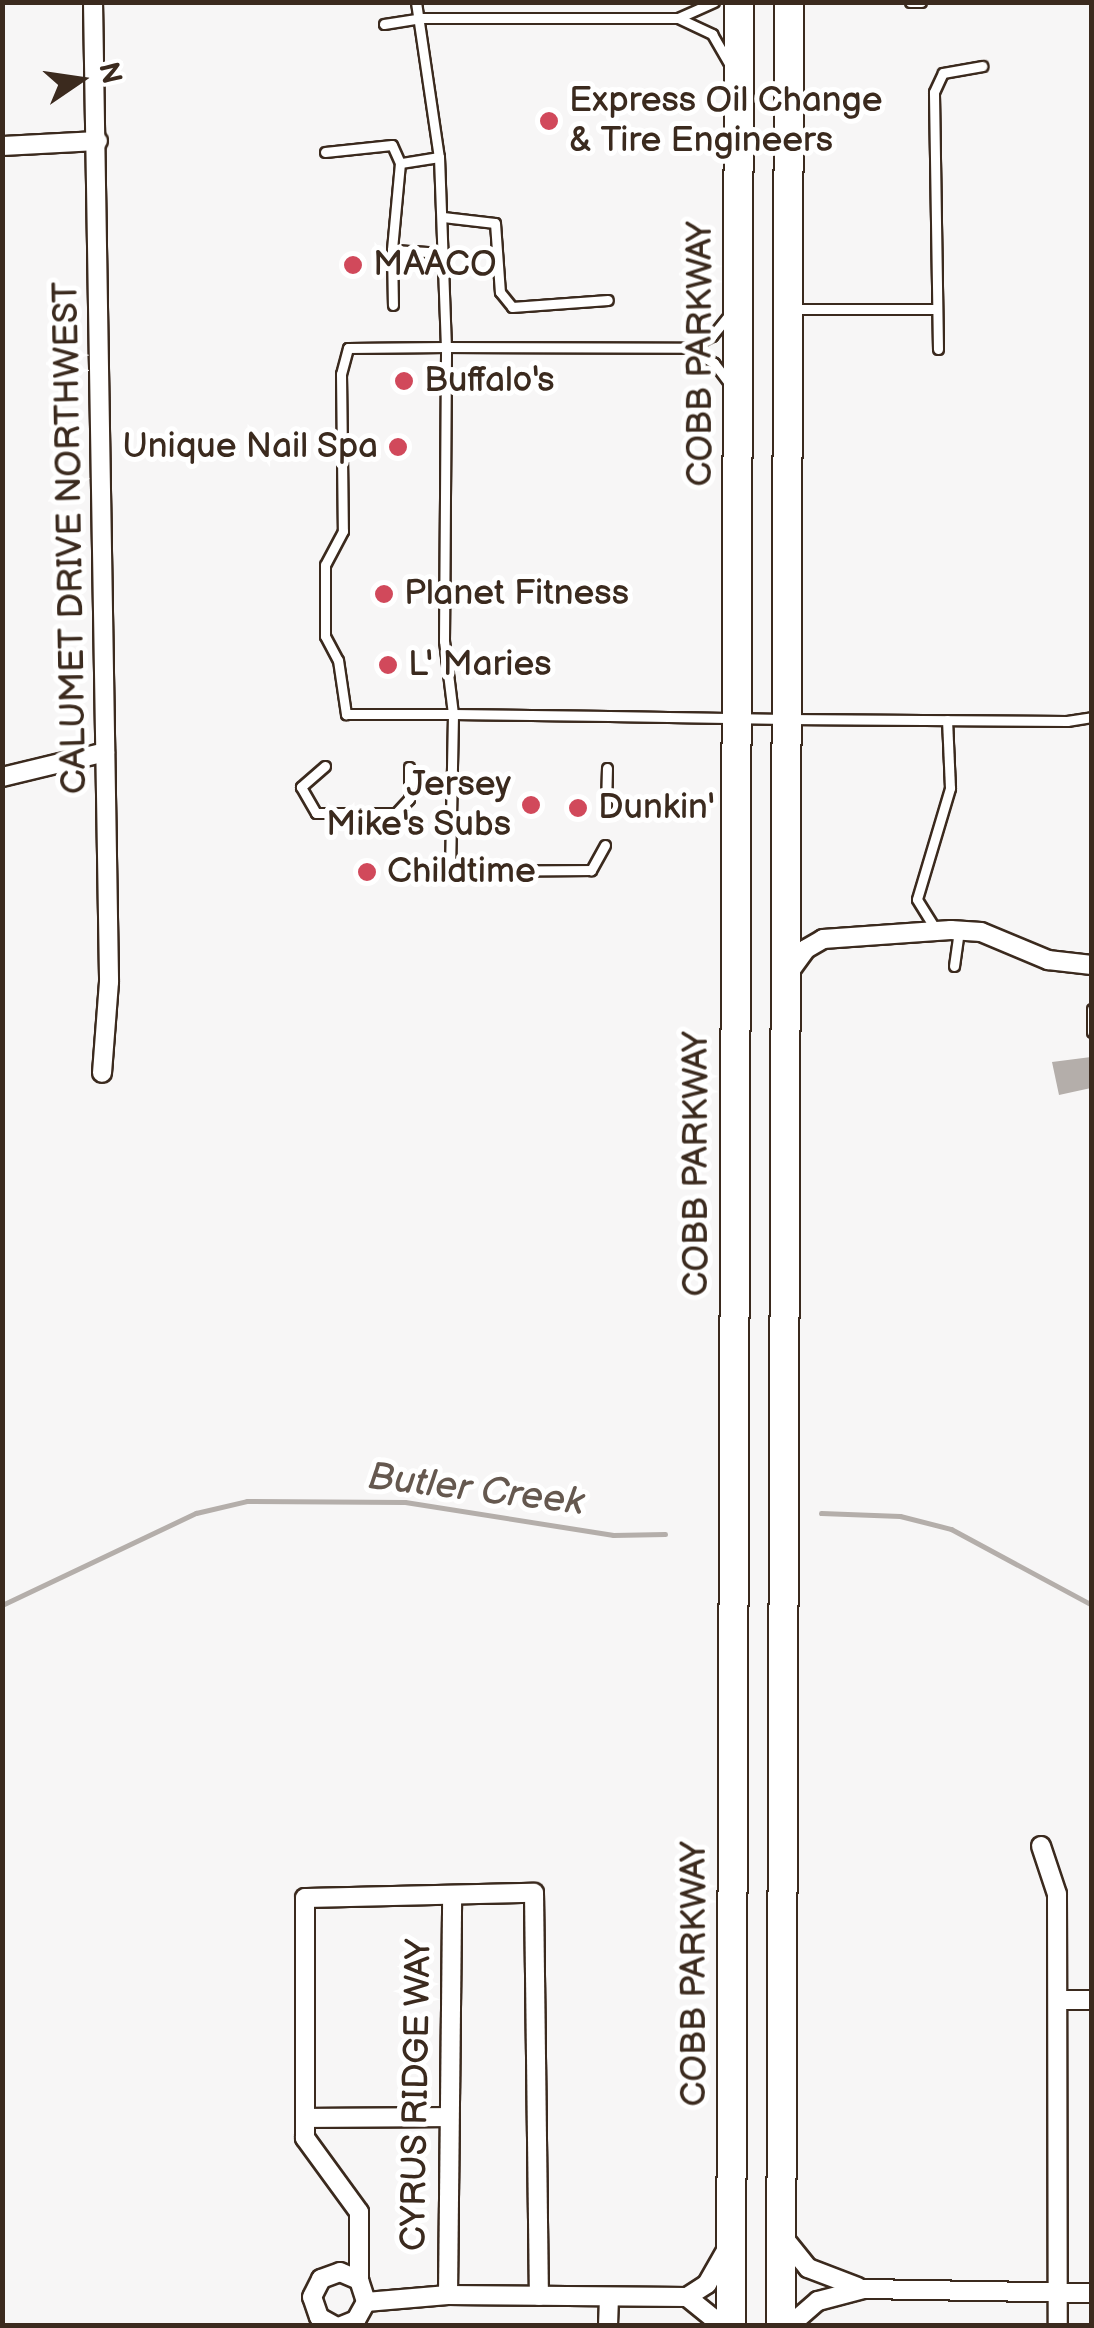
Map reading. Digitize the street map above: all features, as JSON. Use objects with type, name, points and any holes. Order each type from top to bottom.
[{"type":"main road","name":"COBB PARKWAY","points":[[731,2326],[740,397],[738,2]]},
{"type":"main road","points":[[782,2326],[789,2]]},
{"type":"street","name":"CALUMET DRIVE NORTHWEST","points":[[92,2],[98,141],[110,982],[102,1073]]},
{"type":"street","points":[[2,146],[98,141]]},
{"type":"street","points":[[2,777],[106,752]]},
{"type":"street","points":[[786,976],[806,948],[823,939],[936,930],[981,932],[1048,960],[1092,965]]},
{"type":"street","points":[[1041,1846],[1057,1894],[1058,2326]]},
{"type":"street","points":[[366,2302],[358,2280],[359,2212],[305,2138],[305,1898],[534,1893],[538,2296]]},
{"type":"street","name":"CYRUS RIDGE WAY","points":[[448,2296],[452,1896]]},
{"type":"street","points":[[1059,2000],[1092,2000]]},
{"type":"street","points":[[308,2118],[449,2117]]},
{"type":"street","points":[[782,2235],[808,2268],[864,2289]]},
{"type":"street","points":[[358,2280],[330,2274],[315,2288],[314,2308],[347,2324],[366,2302],[448,2296],[687,2297],[708,2284],[731,2241]]},
{"type":"street","points":[[789,2326],[818,2301],[864,2289],[1092,2293]]},
{"type":"street","points":[[687,2297],[722,2326]]},
{"type":"street","points":[[608,2326],[609,2298]]},
{"type":"lane","points":[[416,2],[439,157],[445,253],[444,641],[453,714],[450,871],[591,870],[605,845]]},
{"type":"lane","points":[[384,24],[420,18],[678,18],[714,2]]},
{"type":"lane","points":[[910,2],[921,2]]},
{"type":"lane","points":[[678,18],[712,34],[739,83]]},
{"type":"lane","points":[[938,348],[934,92],[943,73],[982,66]]},
{"type":"lane","points":[[324,152],[392,145],[400,164],[392,250],[393,305]]},
{"type":"lane","points":[[400,164],[439,157]]},
{"type":"lane","points":[[443,217],[496,223],[500,292],[512,307],[608,300]]},
{"type":"lane","points":[[392,250],[445,253]]},
{"type":"lane","points":[[740,301],[712,336],[688,348],[348,348],[341,374],[342,530],[326,565],[325,636],[338,660],[346,714],[948,720],[1092,717]]},
{"type":"lane","points":[[788,309],[937,309]]},
{"type":"lane","points":[[688,348],[714,363],[740,397]]},
{"type":"lane","points":[[936,930],[917,899],[950,788],[948,720]]},
{"type":"lane","points":[[325,766],[301,787],[316,813],[396,813],[409,799],[409,767]]},
{"type":"lane","points":[[606,808],[608,768]]},
{"type":"lane","points":[[954,966],[959,930]]},
{"type":"lane","points":[[1092,1008],[1092,1032]]},
{"type":"shaded area","points":[[1091,1057],[1091,1088],[1059,1095],[1052,1062]]},
{"type":"waterway","name":"Butler Creek","points":[[2,1605],[196,1513],[247,1501],[405,1502],[613,1535],[665,1534]]},
{"type":"waterway","name":"Butler Creek","points":[[821,1513],[900,1516],[951,1529],[1092,1605]]},
{"type":"place","name":"Express Oil Change & Tire Engineers","points":[[549,121]]},
{"type":"place","name":"MAACO","points":[[353,265]]},
{"type":"place","name":"Buffalo's","points":[[404,381]]},
{"type":"place","name":"Unique Nail Spa","points":[[398,447]]},
{"type":"place","name":"Planet Fitness","points":[[384,594]]},
{"type":"place","name":"L' Maries","points":[[388,665]]},
{"type":"place","name":"Jersey Mike's Subs","points":[[531,805]]},
{"type":"place","name":"Dunkin'","points":[[578,808]]},
{"type":"place","name":"Childtime","points":[[367,872]]}]
